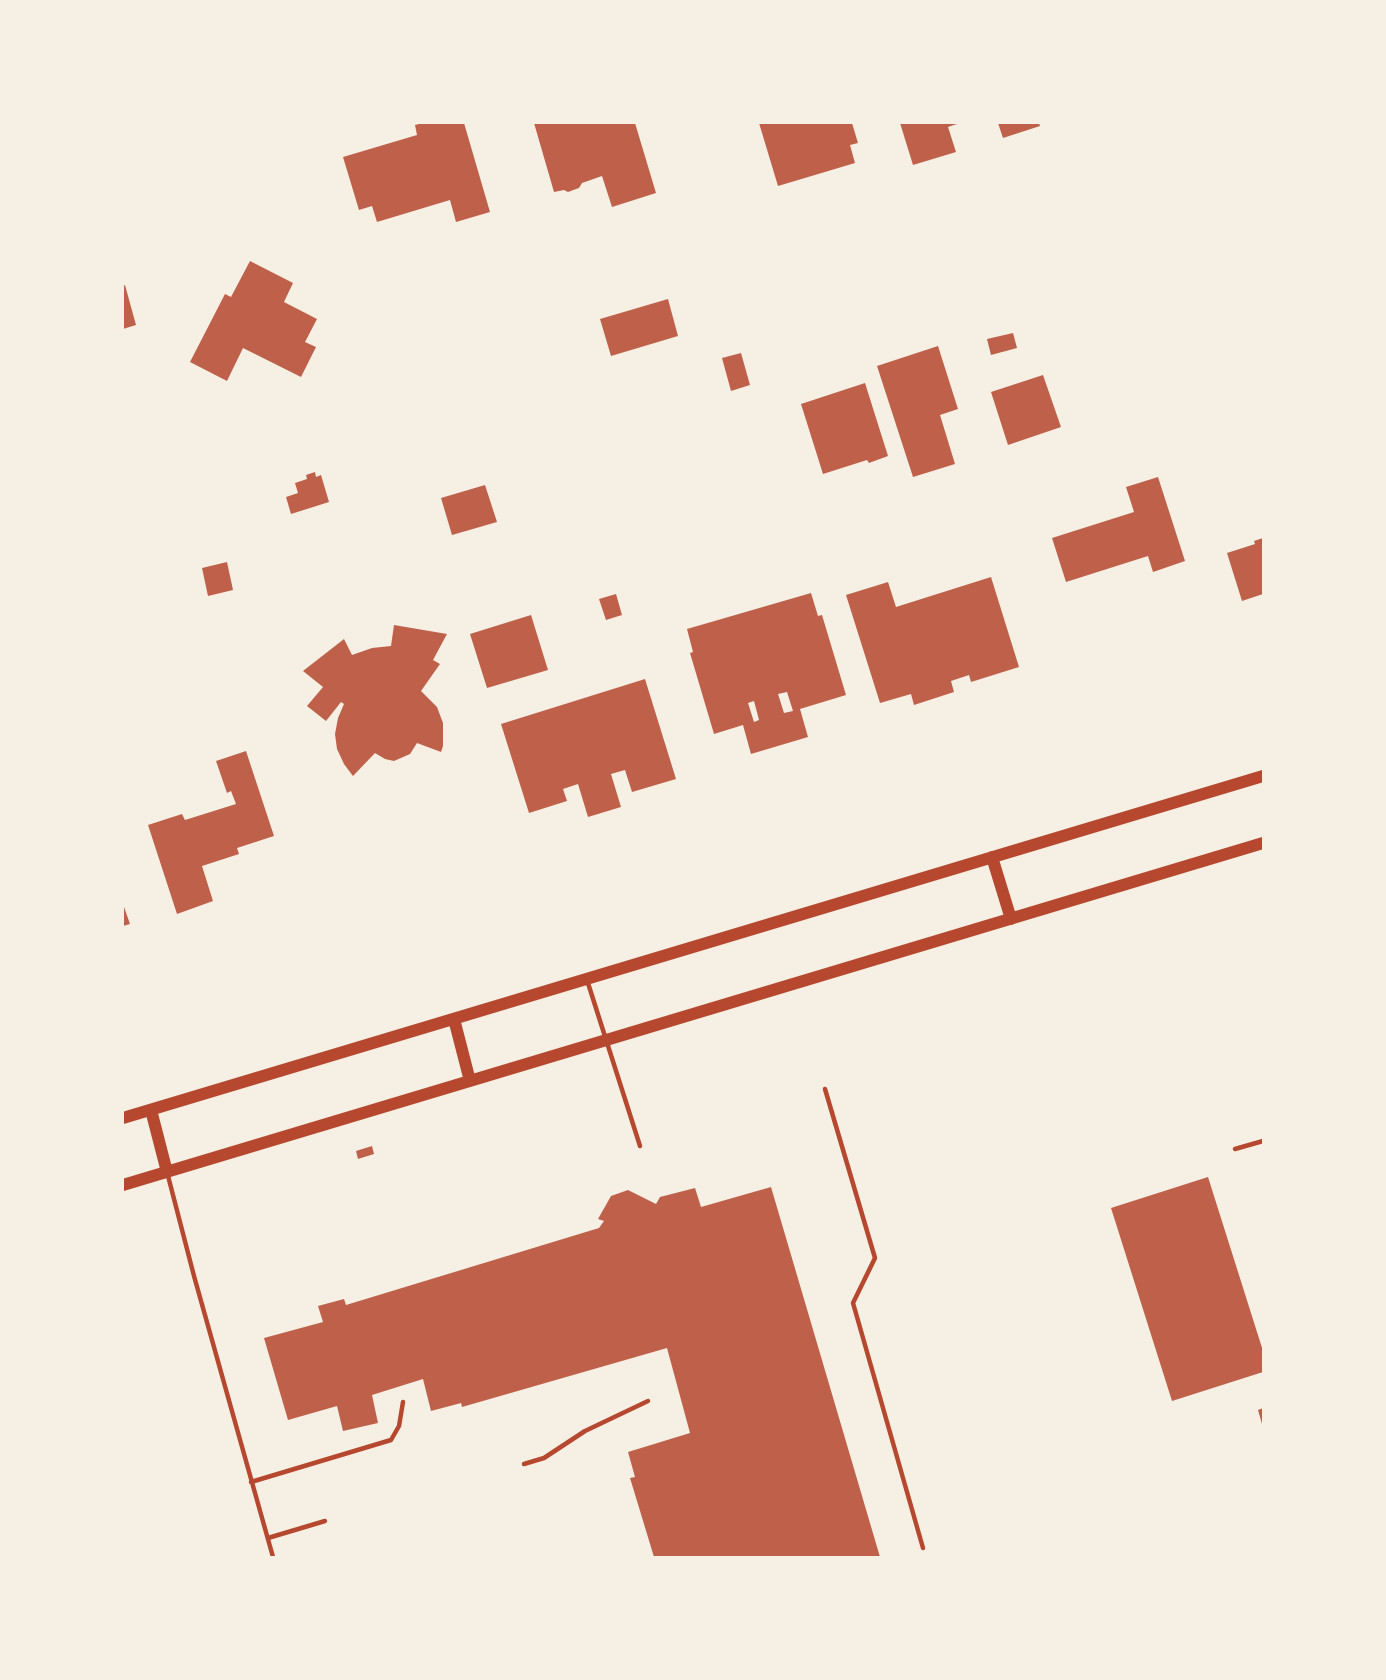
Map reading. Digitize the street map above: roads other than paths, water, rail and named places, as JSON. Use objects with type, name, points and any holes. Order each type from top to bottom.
[{"type":"main road","points":[[123,1118],[1263,776]]},
{"type":"main road","points":[[123,1185],[1263,843]]},
{"type":"main road","points":[[992,857],[1011,919]]},
{"type":"main road","points":[[454,1019],[470,1081]]},
{"type":"main road","points":[[151,1110],[167,1172]]},
{"type":"lane","points":[[587,979],[640,1146]]},
{"type":"lane","points":[[825,1089],[875,1258],[853,1303],[923,1548]]},
{"type":"lane","points":[[1235,1149],[1263,1141]]},
{"type":"lane","points":[[167,1172],[273,1557]]},
{"type":"lane","points":[[524,1464],[544,1458],[585,1431],[648,1401]]},
{"type":"lane","points":[[251,1482],[391,1440],[399,1426],[403,1402]]},
{"type":"lane","points":[[268,1538],[325,1521]]}]
